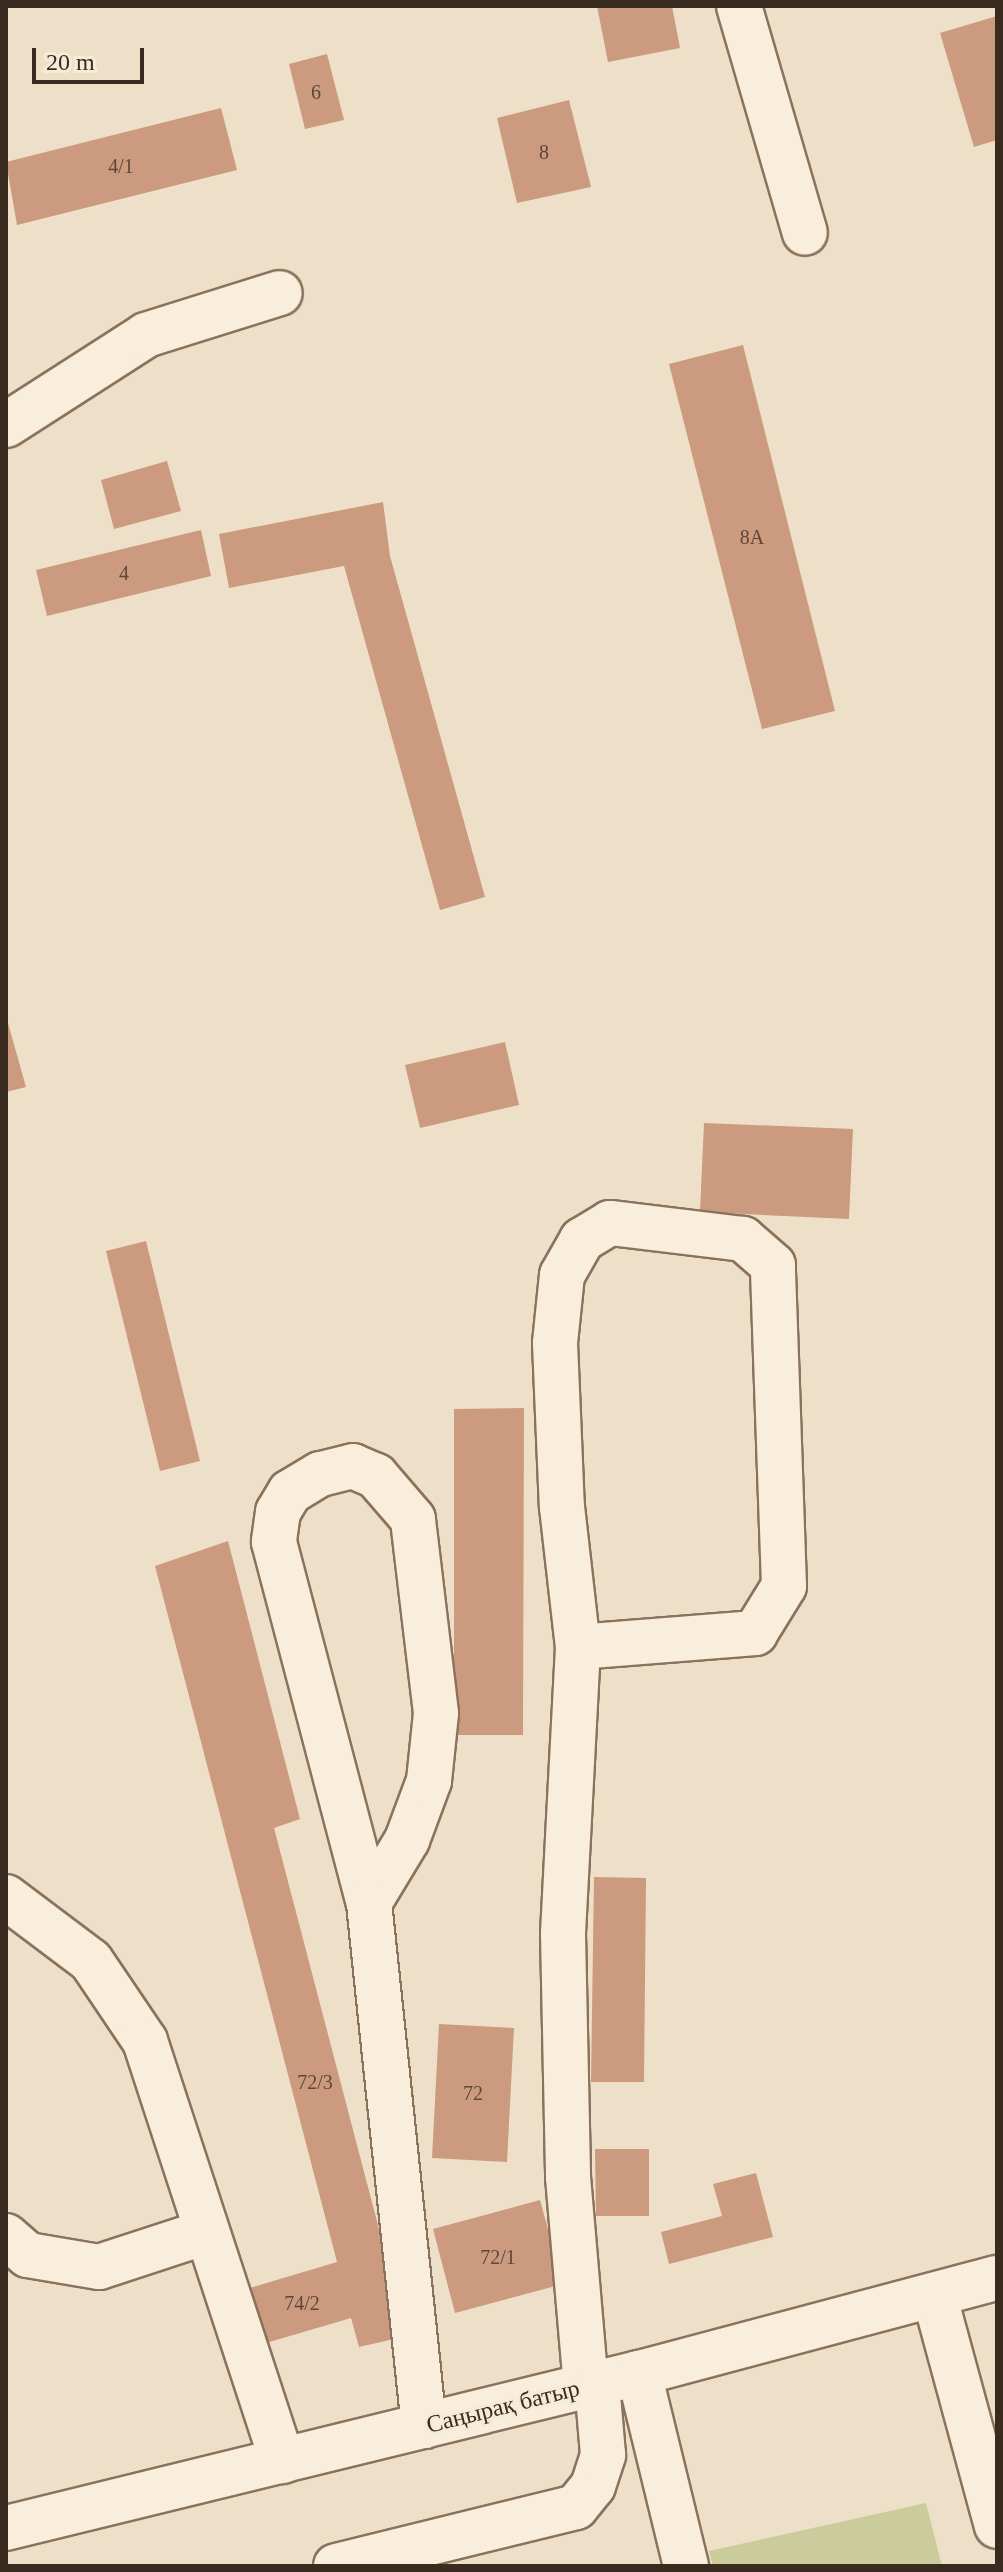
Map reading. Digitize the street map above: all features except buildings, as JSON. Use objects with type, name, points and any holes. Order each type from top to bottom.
[{"type":"street","points":[[739,6],[805,233]]},
{"type":"street","points":[[6,425],[146,335],[280,293]]},
{"type":"street","points":[[336,2566],[576,2507],[593,2486],[603,2455],[568,2177],[563,1934],[578,1647],[562,1507],[555,1343],[562,1275],[582,1240],[610,1223],[743,1239],[773,1265],[784,1586],[755,1633],[578,1647]]},
{"type":"street","points":[[369,1903],[407,1840],[429,1781],[436,1713],[413,1519],[376,1476],[353,1466],[320,1474],[290,1492],[278,1512],[274,1542],[369,1903],[424,2426]]},
{"type":"street","points":[[6,1897],[91,1961],[145,2041],[282,2461]]},
{"type":"street","points":[[6,2236],[28,2255],[99,2267],[206,2232]]},
{"type":"street","name":"Саңырақ батыр","points":[[6,2528],[592,2385],[935,2298],[997,2278]]},
{"type":"street","points":[[935,2298],[997,2526]]},
{"type":"street","points":[[639,2373],[686,2566]]},
{"type":"green space","points":[[926,2503],[942,2566],[713,2566],[709,2551]]}]
